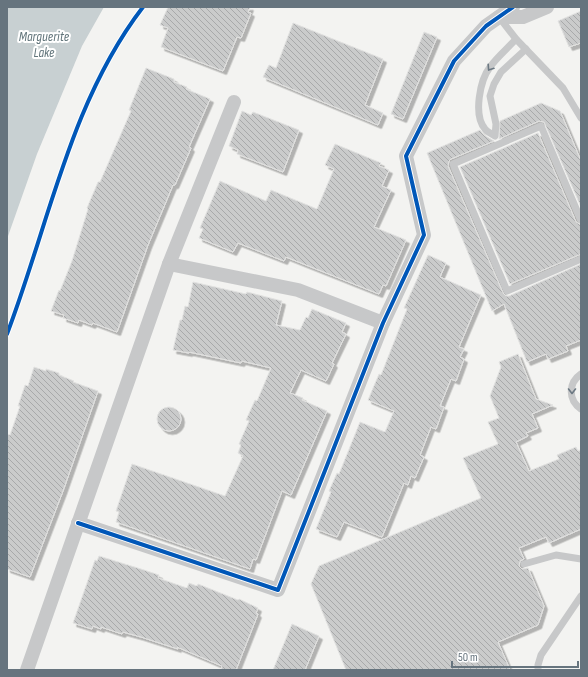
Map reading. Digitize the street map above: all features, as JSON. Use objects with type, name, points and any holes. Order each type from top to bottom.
[{"type":"street","points":[[78,523],[278,590],[383,323],[424,236],[406,156],[454,61],[486,26],[514,7]]},
{"type":"street","points":[[499,17],[523,17],[547,7]]},
{"type":"street","points":[[27,670],[169,264],[234,102]]},
{"type":"street","points":[[169,264],[298,290],[383,323]]},
{"type":"lane","points":[[499,17],[516,39],[563,88],[581,118]]},
{"type":"lane","points":[[499,144],[495,136],[484,129],[479,115],[478,97],[483,81],[490,67],[516,39]]},
{"type":"lane","points":[[495,136],[496,124],[490,96],[494,84],[501,72],[526,49]]},
{"type":"lane","points":[[581,220],[541,126],[453,164],[507,291],[581,259]]},
{"type":"lane","points":[[581,374],[574,380],[571,387],[573,401],[581,409]]},
{"type":"lane","points":[[524,564],[556,555],[581,559]]},
{"type":"lane","points":[[538,670],[541,655],[581,596]]},
{"type":"water","name":"Marguerite Lake","points":[[7,7],[104,7],[82,46],[37,154],[7,239]]},
{"type":"building","points":[[168,7],[250,7],[248,12],[251,13],[241,38],[237,37],[223,71],[161,47],[168,28],[160,25]]},
{"type":"building","points":[[581,11],[581,43],[569,47],[558,21]]},
{"type":"building","points":[[293,23],[383,59],[365,105],[383,113],[378,125],[263,77],[269,65],[276,68]]},
{"type":"building","points":[[424,32],[437,37],[403,119],[391,114]]},
{"type":"building","points":[[146,68],[174,79],[174,82],[187,87],[186,89],[210,99],[189,147],[191,148],[175,185],[173,185],[148,245],[117,332],[93,323],[92,325],[79,320],[78,323],[63,318],[64,315],[51,311],[72,261],[88,209],[87,208],[131,111],[129,110]]},
{"type":"building","points":[[541,103],[560,111],[581,161],[581,207],[544,122],[539,121],[499,139],[500,121]]},
{"type":"building","points":[[242,111],[251,115],[253,112],[299,130],[283,172],[237,154],[238,150],[229,146]]},
{"type":"building","points":[[480,130],[484,135],[494,141],[451,159],[448,166],[503,293],[506,296],[509,296],[581,264],[581,340],[566,346],[568,351],[548,359],[546,354],[527,362],[504,304],[492,311],[427,153]]},
{"type":"building","points":[[538,133],[576,222],[581,225],[581,254],[510,284],[460,167]]},
{"type":"building","points":[[335,144],[381,163],[379,166],[389,170],[382,186],[391,190],[374,227],[406,240],[386,286],[383,285],[379,294],[286,257],[284,261],[238,243],[233,252],[199,238],[203,229],[200,228],[220,181],[266,201],[271,190],[317,209],[334,169],[325,165]]},
{"type":"building","points":[[428,255],[446,263],[440,277],[481,295],[459,347],[464,349],[460,357],[464,359],[456,381],[451,379],[440,406],[444,407],[436,429],[431,427],[420,455],[424,457],[415,478],[411,476],[408,485],[404,483],[382,537],[344,522],[337,537],[316,529],[331,492],[329,491],[337,473],[339,474],[360,422],[385,432],[394,411],[368,400],[379,374],[381,375],[407,309],[404,308]]},
{"type":"building","points":[[193,282],[246,294],[247,292],[282,301],[276,325],[300,330],[306,317],[308,318],[312,309],[346,323],[342,332],[346,334],[332,363],[334,364],[326,381],[301,370],[290,393],[327,411],[291,495],[282,491],[256,560],[253,559],[250,569],[116,522],[119,512],[116,511],[132,464],[225,496],[243,456],[238,453],[241,445],[239,444],[249,421],[246,420],[255,400],[257,401],[271,368],[242,361],[241,363],[173,350],[180,320],[182,320],[185,306],[188,307]]},
{"type":"building","points":[[518,354],[536,399],[553,405],[532,414],[538,428],[526,433],[528,436],[516,442],[529,471],[559,459],[557,455],[576,447],[578,451],[581,450],[581,529],[549,543],[546,537],[519,548],[524,559],[520,561],[519,566],[522,569],[528,568],[544,606],[538,625],[498,642],[510,670],[346,670],[311,584],[319,566],[481,498],[463,458],[498,444],[488,422],[499,418],[490,396],[501,367],[499,362]]},
{"type":"building","points":[[34,367],[59,373],[59,375],[74,381],[73,382],[98,391],[63,491],[30,577],[7,569],[7,434],[10,435],[20,406],[18,406],[25,385],[28,386]]},
{"type":"building","points":[[169,407],[178,410],[181,419],[178,428],[169,431],[160,428],[157,419],[160,410]]},
{"type":"building","points":[[99,556],[159,575],[158,578],[187,588],[189,583],[197,586],[198,584],[238,600],[239,599],[258,608],[256,613],[258,614],[236,670],[221,670],[222,666],[177,647],[178,649],[123,632],[122,634],[93,626],[92,629],[73,623],[95,560],[97,561]]},
{"type":"building","points":[[292,624],[319,636],[305,670],[273,670]]},
{"type":"cycle path","points":[[7,334],[63,165],[79,123],[97,83],[118,44],[143,7]]},
{"type":"cycle path","points":[[78,523],[278,590],[383,323],[424,235],[406,156],[454,61],[486,26],[513,7]]}]
